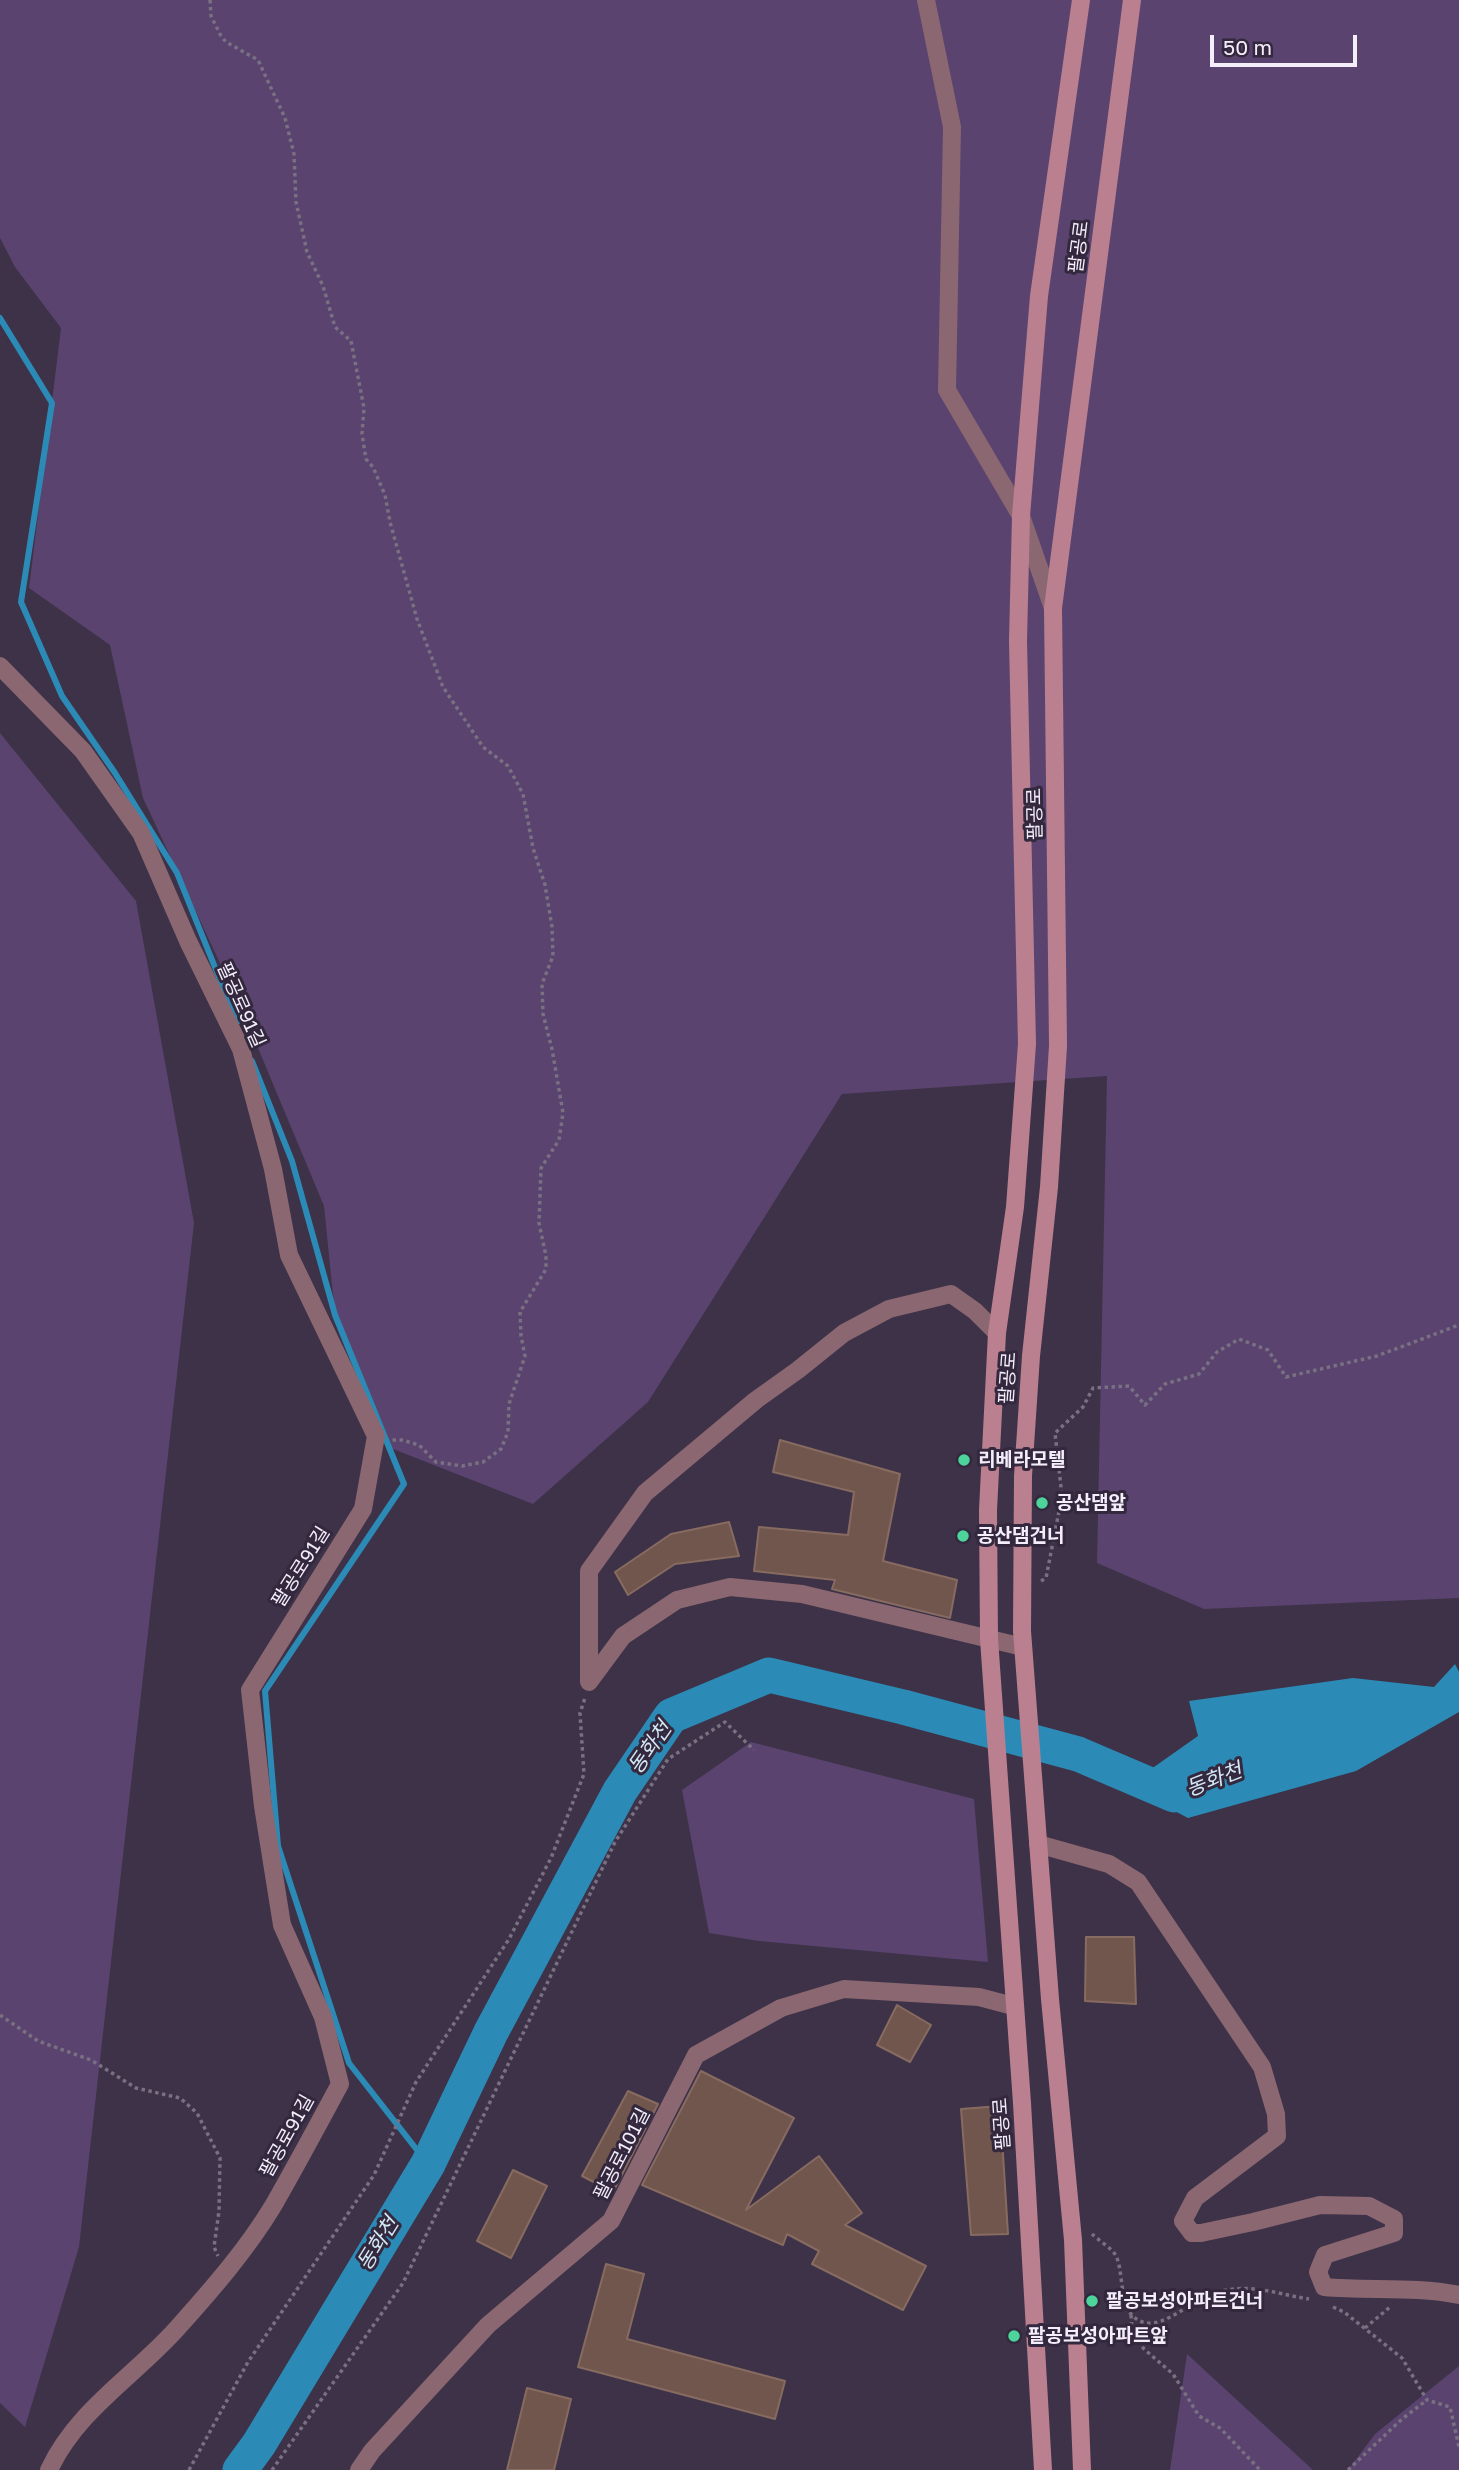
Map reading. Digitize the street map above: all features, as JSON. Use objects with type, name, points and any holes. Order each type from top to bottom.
[{"type":"main road","name":"팔공로","points":[[1043,2470],[1022,2103],[989,1639],[988,1510],[997,1333],[1015,1207],[1027,1044],[1018,640],[1021,516],[1040,296],[1081,0]]},
{"type":"main road","name":"팔공로","points":[[1038,1844],[1023,1648],[1023,1476],[1029,1383],[1049,1186],[1058,1046],[1053,608],[1132,0]]},
{"type":"main road","points":[[1038,1844],[1072,2221],[1082,2470]]},
{"type":"street","points":[[926,0],[952,127],[947,390],[1021,516],[1053,608]]},
{"type":"street","name":"팔공로91길","points":[[0,666],[83,751],[141,834],[188,941],[241,1049],[273,1169],[289,1255],[376,1436],[363,1509],[250,1689],[263,1806],[282,1925],[323,2017],[340,2084],[272,2207],[225,2273],[178,2328],[87,2414],[57,2453],[49,2470]]},
{"type":"street","name":"팔공로","points":[[589,1682],[589,1571],[645,1493],[756,1400],[844,1333],[889,1309],[950,1294],[975,1311],[997,1333]]},
{"type":"street","points":[[589,1682],[624,1636],[677,1600],[730,1587],[802,1594],[1023,1648]]},
{"type":"street","points":[[1038,1844],[1109,1864],[1138,1882],[1262,2067],[1276,2114],[1277,2136],[1195,2197],[1183,2221],[1192,2233],[1253,2222],[1320,2205],[1369,2206],[1394,2219],[1394,2234],[1325,2255],[1318,2272],[1324,2287],[1365,2290],[1432,2289],[1459,2295]]},
{"type":"street","name":"팔공로101길","points":[[359,2470],[372,2451],[488,2325],[611,2221],[696,2055],[781,2008],[844,1989],[979,1997],[1013,2006]]},
{"type":"path","points":[[210,0],[211,16],[221,36],[226,43],[258,60],[285,118],[294,154],[296,202],[307,252],[323,286],[335,327],[351,341],[364,408],[362,434],[366,459],[373,467],[385,495],[416,619],[443,687],[483,747],[508,766],[523,794],[533,848],[545,885],[552,927],[553,956],[542,984],[543,1013],[563,1113],[559,1140],[541,1168],[539,1223],[546,1269],[520,1311],[521,1336],[526,1356],[509,1404],[508,1432],[501,1449],[483,1462],[462,1466],[436,1462],[419,1445],[401,1440]]},
{"type":"path","points":[[1038,1583],[1046,1578],[1062,1496],[1055,1433],[1083,1407],[1093,1388],[1129,1387],[1145,1405],[1165,1384],[1199,1374],[1217,1352],[1239,1339],[1268,1350],[1286,1377],[1377,1356],[1459,1325]]},
{"type":"path","points":[[189,2470],[248,2362],[374,2175],[416,2082],[509,1938],[551,1858],[584,1774],[580,1713],[589,1682]]},
{"type":"path","points":[[272,2470],[403,2283],[615,1842],[667,1759],[725,1722],[754,1750]]},
{"type":"path","points":[[0,2015],[38,2041],[91,2060],[136,2088],[180,2098],[198,2113],[220,2158],[219,2211],[214,2247],[225,2273]]},
{"type":"path","points":[[1072,2221],[1116,2256],[1131,2314],[1132,2332],[1144,2349],[1173,2374],[1199,2416],[1220,2428],[1260,2470]]},
{"type":"path","points":[[1131,2314],[1145,2322],[1159,2321],[1176,2316],[1206,2295],[1237,2287],[1253,2287],[1319,2300]]},
{"type":"path","points":[[1327,2304],[1344,2312],[1402,2358],[1427,2400],[1450,2407],[1459,2447]]},
{"type":"path","points":[[1348,2470],[1427,2400]]},
{"type":"shaded area","points":[[0,0],[1459,0],[1459,1598],[1204,1609],[1097,1563],[1107,1076],[842,1094],[648,1402],[533,1504],[388,1447],[335,1315],[324,1206],[245,1017],[143,798],[110,645],[29,588],[61,328],[15,267],[0,238]]},
{"type":"shaded area","points":[[0,733],[136,901],[194,1223],[79,2247],[25,2427],[0,2403]]},
{"type":"shaded area","points":[[751,1742],[974,1799],[988,1962],[759,1941],[709,1933],[682,1790]]},
{"type":"shaded area","points":[[1187,2354],[1313,2470],[1170,2470]]},
{"type":"shaded area","points":[[1459,2366],[1459,2470],[1348,2470],[1375,2434]]},
{"type":"water","points":[[1455,1664],[1459,1672],[1459,1712],[1356,1771],[1188,1818],[1127,1786],[1198,1736],[1189,1701],[1353,1678],[1434,1687]]},
{"type":"building","points":[[780,1440],[900,1474],[883,1561],[957,1580],[950,1618],[832,1589],[835,1580],[754,1571],[759,1527],[848,1535],[854,1492],[773,1472]]},
{"type":"building","points":[[729,1522],[739,1556],[675,1564],[628,1595],[615,1572],[671,1534]]},
{"type":"building","points":[[1086,1937],[1134,1937],[1136,2004],[1085,2001]]},
{"type":"building","points":[[897,2005],[931,2025],[910,2062],[877,2045]]},
{"type":"building","points":[[701,2071],[794,2118],[746,2210],[819,2156],[862,2213],[845,2225],[926,2266],[903,2310],[812,2264],[819,2251],[787,2234],[783,2245],[642,2185]]},
{"type":"building","points":[[628,2091],[658,2104],[613,2192],[582,2176]]},
{"type":"building","points":[[1000,2106],[1008,2234],[971,2235],[961,2109]]},
{"type":"building","points":[[513,2170],[547,2186],[511,2258],[477,2241]]},
{"type":"building","points":[[606,2264],[644,2274],[627,2339],[785,2381],[775,2419],[578,2367]]},
{"type":"building","points":[[527,2388],[571,2399],[554,2470],[507,2470]]},
{"type":"waterway","points":[[0,318],[52,403],[21,602],[62,696],[115,773],[177,873],[237,1022]]},
{"type":"waterway","points":[[252,1061],[292,1161],[335,1315],[404,1484],[265,1691],[278,1846],[349,2063],[428,2164]]},
{"type":"waterway","name":"동화천","points":[[240,2470],[259,2444],[428,2164],[491,2032],[620,1791],[671,1716],[769,1675],[903,1707],[1078,1754],[1174,1795],[1180,1793]]},
{"type":"place","name":"리베라모텔","points":[[964,1460]]},
{"type":"place","name":"공산댐앞","points":[[1042,1503]]},
{"type":"place","name":"공산댐건너","points":[[963,1536]]},
{"type":"place","name":"팔공보성아파트건너","points":[[1092,2301]]},
{"type":"place","name":"팔공보성아파트앞","points":[[1014,2336]]}]
